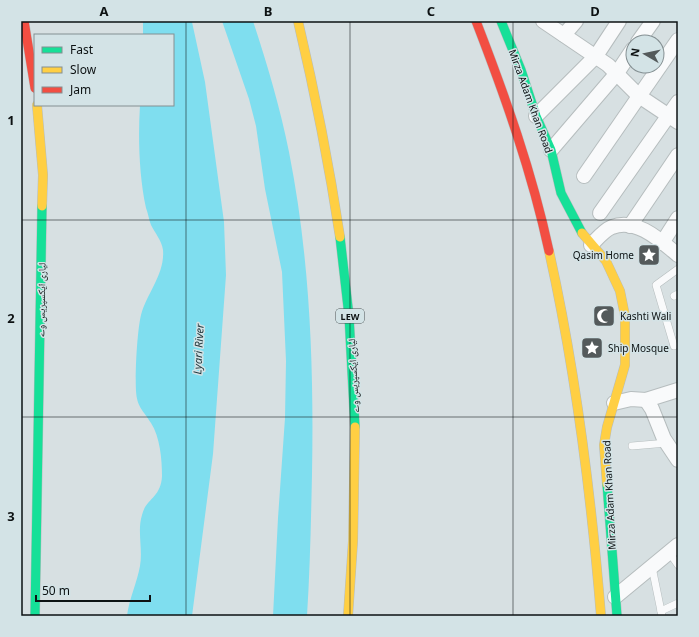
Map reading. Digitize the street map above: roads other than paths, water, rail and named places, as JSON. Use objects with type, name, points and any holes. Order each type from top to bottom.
[{"type":"main road","points":[[24,21],[34,82]]},
{"type":"main road","name":"لیاری ایکسپریس وے","points":[[298,21],[316,91],[335,193],[342,243],[352,342],[355,391],[356,490],[348,616]]},
{"type":"main road","name":"Mirza Adam Khan Road","points":[[476,21],[493,60],[525,159],[543,224],[560,302],[589,481],[601,616]]},
{"type":"main road","name":"Mirza Adam Khan Road","points":[[502,21],[521,70],[536,116],[551,150],[561,193],[572,217],[591,245],[606,261],[620,291],[625,316],[625,365],[606,427],[604,444],[617,616]]},
{"type":"main road","name":"لیاری ایکسپریس وے","points":[[35,616],[43,175],[37,106]]},
{"type":"street","points":[[564,35],[576,21]]},
{"type":"street","points":[[536,116],[596,56],[619,21]]},
{"type":"street","points":[[644,34],[653,21]]},
{"type":"street","points":[[545,22],[596,56],[617,73],[638,96],[673,118]]},
{"type":"street","points":[[584,176],[678,40]]},
{"type":"street","points":[[551,150],[617,73],[625,61]]},
{"type":"street","points":[[600,213],[673,118],[678,102]]},
{"type":"street","points":[[630,226],[678,155]]},
{"type":"street","points":[[662,243],[678,218]]},
{"type":"street","points":[[591,245],[612,227],[621,225],[639,227],[678,255]]},
{"type":"street","points":[[614,403],[631,399],[646,400],[678,390]]},
{"type":"street","points":[[646,400],[652,408],[667,442],[678,460]]},
{"type":"street","points":[[615,598],[674,548]]},
{"type":"lane","points":[[674,346],[656,285],[678,269]]},
{"type":"lane","points":[[632,446],[667,442]]},
{"type":"lane","points":[[674,548],[678,565]]},
{"type":"lane","points":[[652,567],[662,613],[678,603]]},
{"type":"water","name":"Lyari River","points":[[143,21],[192,22],[205,82],[224,222],[226,275],[213,454],[192,616],[127,616],[129,603],[137,579],[141,560],[140,527],[142,515],[144,509],[159,489],[162,476],[161,455],[157,435],[139,405],[136,391],[138,332],[141,315],[163,259],[163,250],[160,240],[150,223],[142,183],[139,130],[140,106],[174,106],[174,34],[143,34]]},
{"type":"water","points":[[222,21],[253,21],[282,119],[302,232],[309,312],[312,393],[310,563],[307,616],[273,616],[285,418],[286,361],[282,272],[265,189],[256,126],[249,99]]},
{"type":"place","name":"Qasim Home","points":[[649,255]]},
{"type":"place","name":"Kashti Wali","points":[[604,316]]},
{"type":"place","name":"Ship Mosque","points":[[592,348]]}]
